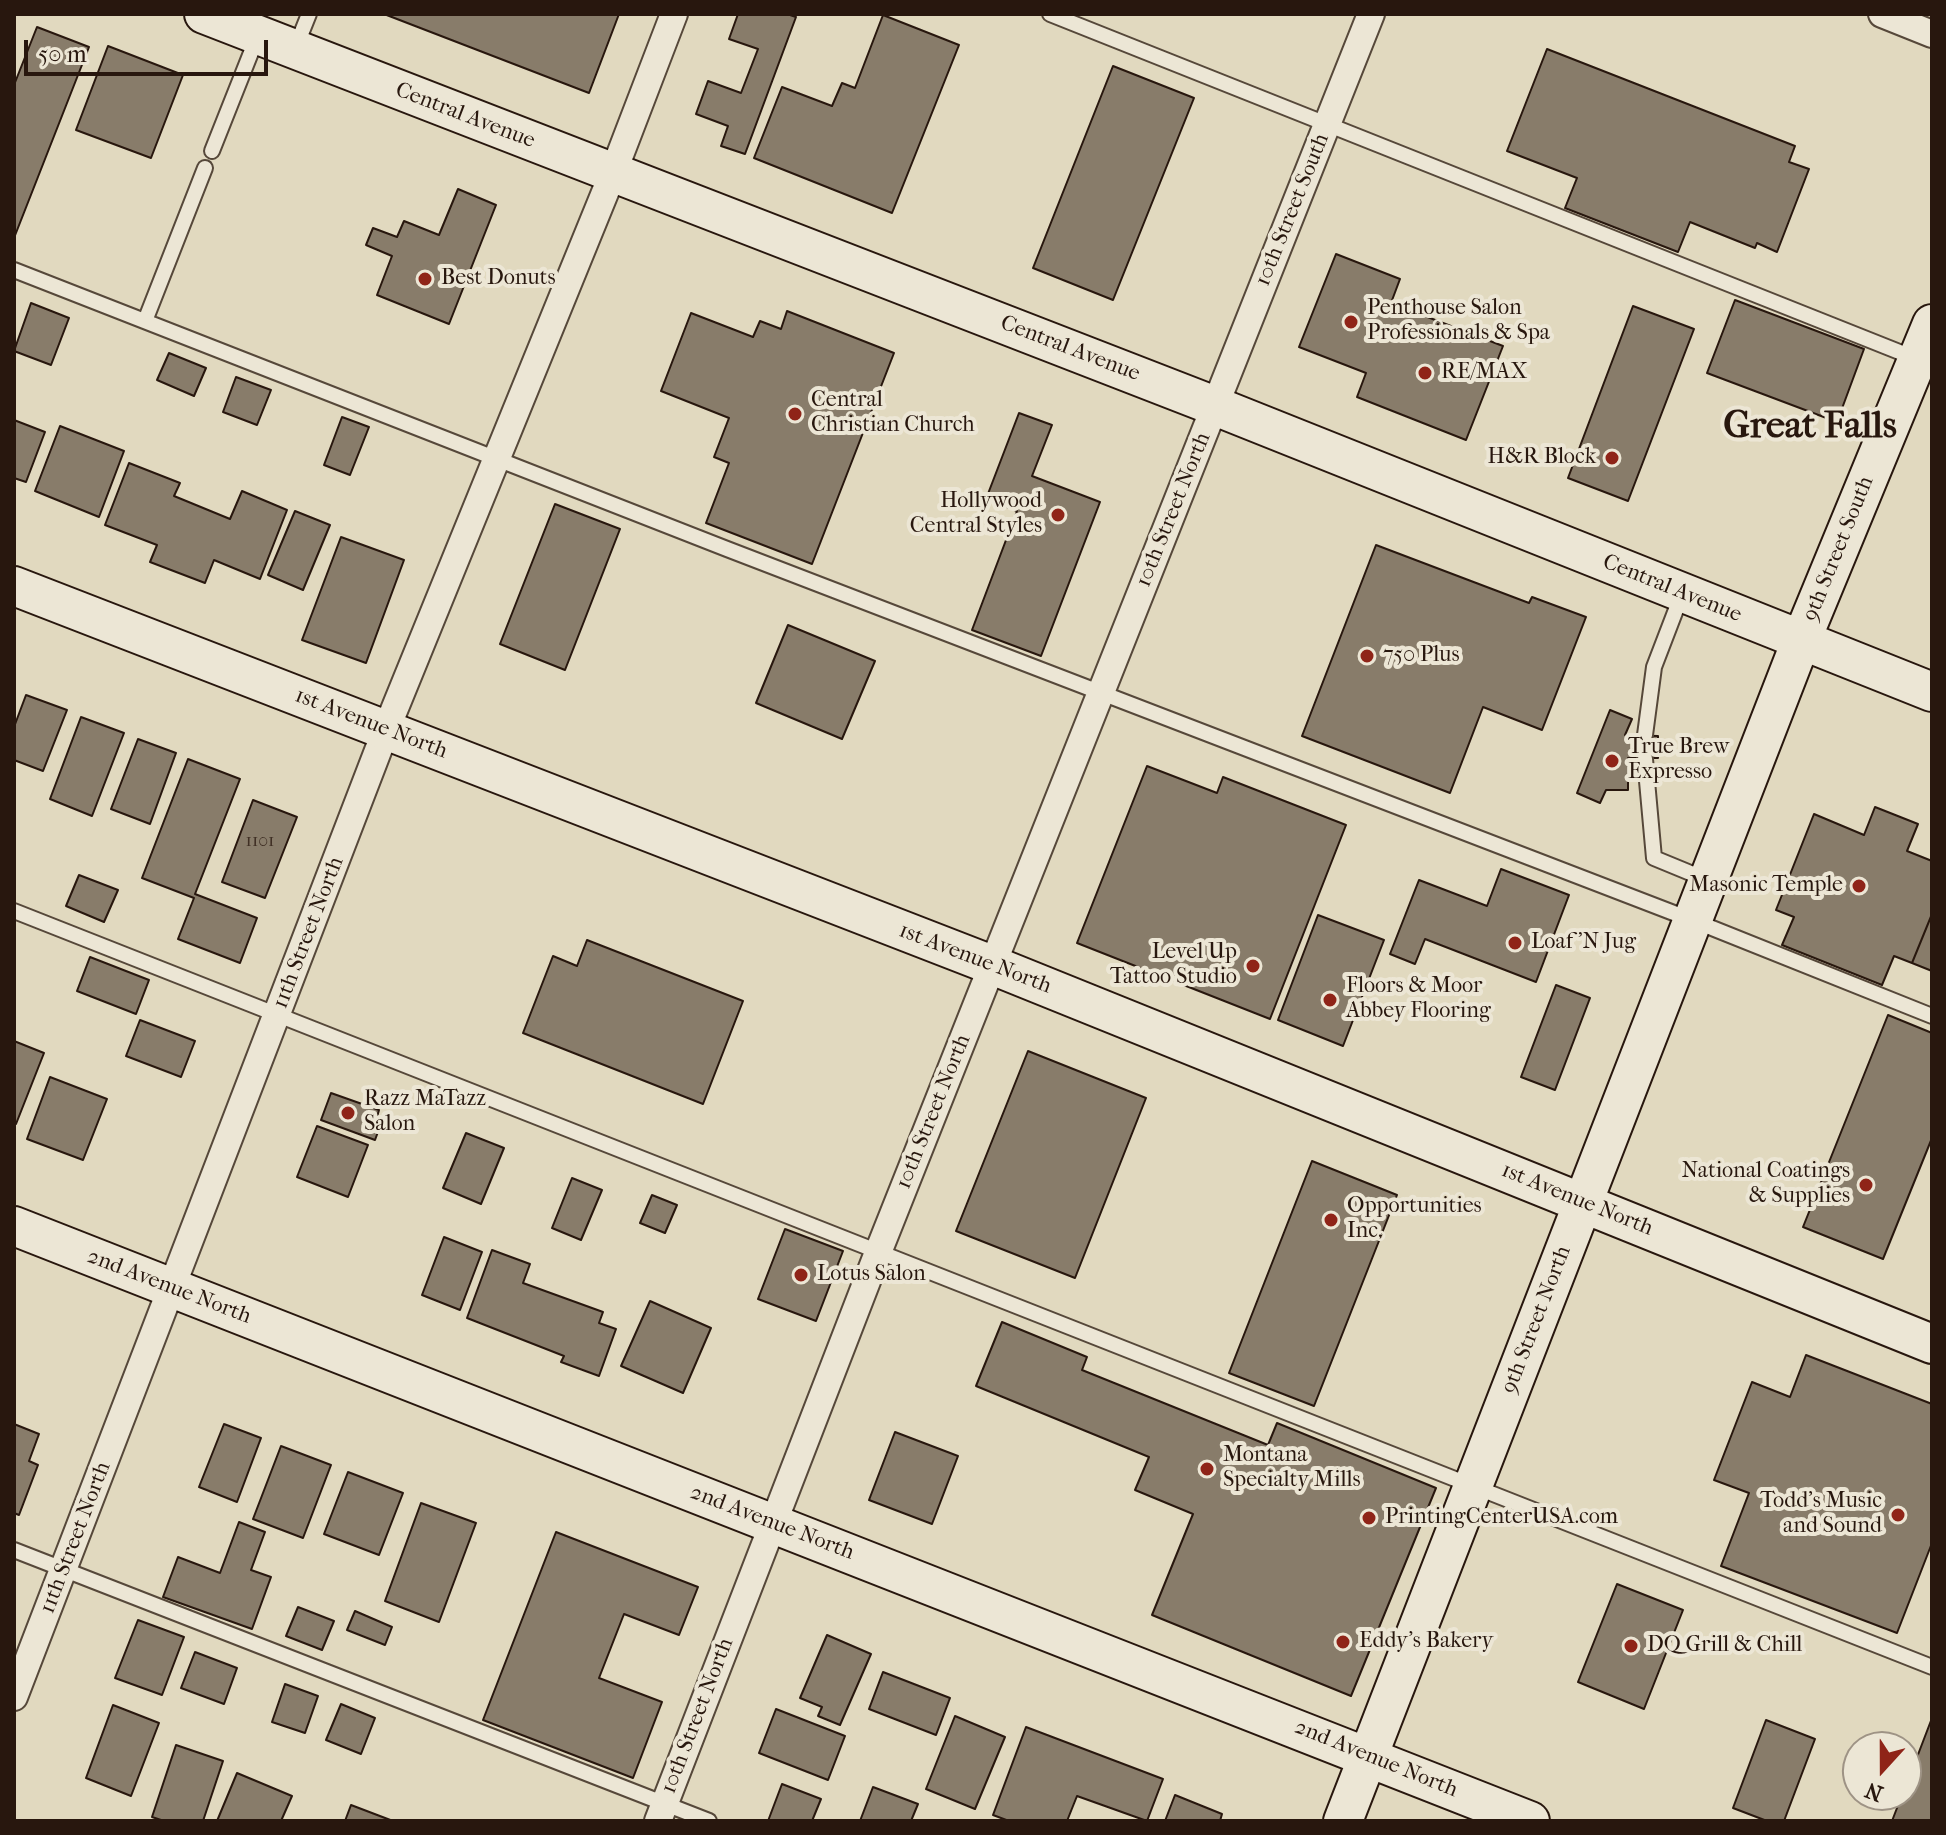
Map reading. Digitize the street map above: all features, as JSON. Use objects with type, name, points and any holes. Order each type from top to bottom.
[{"type":"main road","name":"Central Avenue","points":[[204,14],[1215,406],[1932,692]]},
{"type":"main road","name":"9th Street South","points":[[1801,641],[1925,363],[1932,324]]},
{"type":"main road","name":"1st Avenue North","points":[[14,586],[992,965],[1932,1344]]},
{"type":"main road","name":"9th Street North","points":[[1343,1821],[1801,641]]},
{"type":"main road","name":"2nd Avenue North","points":[[14,1226],[1530,1821]]},
{"type":"street","name":"11th Street North","points":[[14,1697],[386,730],[613,173],[674,14]]},
{"type":"street","name":"10th Street South","points":[[1215,406],[1371,14]]},
{"type":"street","points":[[1882,14],[1932,34]]},
{"type":"street","name":"10th Street North","points":[[662,1812],[879,1250],[1215,406]]},
{"type":"lane","points":[[295,49],[309,14]]},
{"type":"lane","points":[[1050,14],[1925,363]]},
{"type":"lane","points":[[212,151],[258,35]]},
{"type":"lane","points":[[145,321],[205,168]]},
{"type":"lane","points":[[14,270],[1692,920],[1932,1016]]},
{"type":"lane","points":[[1645,735],[1654,667],[1682,593]]},
{"type":"lane","points":[[1645,759],[1654,858],[1708,880]]},
{"type":"lane","points":[[14,911],[1932,1667]]},
{"type":"lane","points":[[14,1550],[662,1812],[709,1821]]},
{"type":"building","points":[[384,14],[619,14],[589,93]]},
{"type":"building","points":[[738,14],[787,14],[796,17],[745,154],[721,146],[728,126],[696,114],[708,81],[741,93],[758,49],[729,39]]},
{"type":"building","points":[[883,15],[959,45],[892,213],[754,158],[782,87],[832,106],[842,83],[855,88]]},
{"type":"building","points":[[37,27],[89,47],[14,238],[14,85]]},
{"type":"building","points":[[108,46],[183,75],[151,158],[76,130]]},
{"type":"building","points":[[1547,49],[1795,146],[1789,162],[1809,169],[1777,252],[1757,243],[1755,248],[1690,222],[1678,252],[1565,208],[1577,178],[1507,151]]},
{"type":"building","points":[[1113,66],[1194,98],[1113,300],[1033,268]]},
{"type":"building","points":[[458,189],[496,205],[449,324],[377,295],[392,256],[366,245],[373,228],[397,237],[404,221],[439,235]]},
{"type":"building","points":[[1336,254],[1400,279],[1391,303],[1503,346],[1466,440],[1357,397],[1366,373],[1299,347]]},
{"type":"building","points":[[1735,300],[1864,349],[1837,422],[1707,373]]},
{"type":"building","points":[[31,303],[69,318],[51,365],[14,351]]},
{"type":"building","points":[[1633,306],[1694,329],[1628,501],[1568,478]]},
{"type":"building","points":[[787,311],[894,353],[812,564],[706,523],[729,463],[714,457],[729,418],[661,391],[691,313],[753,337],[760,321],[781,329]]},
{"type":"building","points":[[169,353],[206,368],[194,396],[157,380]]},
{"type":"building","points":[[236,377],[271,390],[257,425],[223,412]]},
{"type":"building","points":[[1019,413],[1052,425],[1032,476],[1100,502],[1041,656],[972,630],[1017,511],[986,499]]},
{"type":"building","points":[[342,417],[369,427],[350,475],[324,465]]},
{"type":"building","points":[[14,420],[45,432],[26,482],[14,478]]},
{"type":"building","points":[[60,426],[124,451],[99,517],[35,491]]},
{"type":"building","points":[[129,463],[180,483],[174,496],[230,519],[242,491],[287,510],[260,579],[214,560],[205,583],[150,562],[157,545],[105,525]]},
{"type":"building","points":[[555,504],[620,529],[565,670],[500,644]]},
{"type":"building","points":[[295,511],[330,525],[303,590],[268,575]]},
{"type":"building","points":[[341,537],[404,560],[366,663],[302,640]]},
{"type":"building","points":[[1376,545],[1529,603],[1532,597],[1586,617],[1542,730],[1483,707],[1450,793],[1302,736]]},
{"type":"building","points":[[788,625],[875,661],[842,739],[756,703]]},
{"type":"building","points":[[26,695],[67,710],[43,771],[14,760],[14,727]]},
{"type":"building","points":[[1610,710],[1632,719],[1625,735],[1658,736],[1658,758],[1628,758],[1628,790],[1606,790],[1600,803],[1577,793]]},
{"type":"building","points":[[81,717],[124,733],[92,816],[50,799]]},
{"type":"building","points":[[138,739],[176,753],[150,824],[111,809]]},
{"type":"building","points":[[188,759],[240,779],[195,894],[257,918],[240,963],[178,939],[194,898],[142,878]]},
{"type":"building","points":[[1147,766],[1217,793],[1223,777],[1346,825],[1270,1019],[1077,943]]},
{"type":"building","points":[[253,800],[297,817],[265,898],[222,882]]},
{"type":"building","name":"Masonic Temple","points":[[1875,807],[1918,824],[1907,851],[1932,861],[1932,914],[1912,963],[1894,956],[1882,985],[1782,945],[1794,917],[1776,910],[1814,814],[1864,835]]},
{"type":"building","points":[[1501,869],[1569,895],[1536,982],[1425,939],[1415,964],[1390,954],[1419,880],[1487,906]]},
{"type":"building","points":[[79,875],[118,890],[104,922],[66,906]]},
{"type":"building","points":[[1932,914],[1932,971],[1912,963]]},
{"type":"building","points":[[1318,915],[1384,940],[1343,1046],[1278,1020]]},
{"type":"building","points":[[587,940],[743,1001],[703,1104],[523,1033],[553,956],[577,966]]},
{"type":"building","points":[[90,957],[149,980],[136,1014],[77,991]]},
{"type":"building","points":[[1556,985],[1590,998],[1555,1090],[1521,1077]]},
{"type":"building","points":[[1888,1015],[1932,1033],[1932,1138],[1883,1259],[1803,1227]]},
{"type":"building","points":[[140,1020],[195,1041],[181,1077],[126,1056]]},
{"type":"building","points":[[14,1041],[44,1053],[16,1124],[14,1123]]},
{"type":"building","points":[[1028,1051],[1146,1098],[1075,1278],[956,1231]]},
{"type":"building","points":[[50,1077],[107,1099],[83,1160],[27,1139]]},
{"type":"building","points":[[331,1093],[379,1110],[377,1117],[383,1118],[375,1140],[321,1120]]},
{"type":"building","points":[[317,1126],[368,1145],[348,1197],[297,1177]]},
{"type":"building","points":[[466,1133],[504,1148],[481,1204],[443,1188]]},
{"type":"building","points":[[1312,1161],[1397,1195],[1314,1406],[1229,1373]]},
{"type":"building","points":[[572,1178],[602,1190],[581,1240],[552,1228]]},
{"type":"building","points":[[652,1195],[677,1205],[665,1233],[640,1223]]},
{"type":"building","points":[[785,1229],[843,1251],[816,1321],[758,1299]]},
{"type":"building","points":[[444,1237],[482,1252],[460,1310],[422,1295]]},
{"type":"building","points":[[492,1250],[530,1264],[523,1283],[603,1312],[599,1323],[616,1329],[599,1376],[561,1362],[564,1356],[467,1318]]},
{"type":"building","points":[[650,1301],[711,1328],[683,1393],[621,1366]]},
{"type":"building","points":[[1002,1322],[1087,1357],[1082,1370],[1268,1445],[1277,1423],[1436,1488],[1351,1696],[1152,1615],[1193,1514],[1135,1490],[1149,1457],[976,1386]]},
{"type":"building","points":[[1806,1355],[1932,1404],[1932,1543],[1897,1633],[1721,1566],[1749,1493],[1714,1480],[1752,1382],[1790,1397]]},
{"type":"building","points":[[14,1424],[39,1434],[29,1461],[38,1465],[19,1515],[14,1513]]},
{"type":"building","points":[[224,1424],[261,1438],[237,1502],[199,1487]]},
{"type":"building","points":[[895,1432],[958,1456],[932,1524],[869,1500]]},
{"type":"building","points":[[281,1446],[331,1465],[303,1538],[253,1519]]},
{"type":"building","points":[[348,1472],[403,1493],[379,1555],[324,1534]]},
{"type":"building","points":[[421,1503],[476,1523],[439,1622],[385,1601]]},
{"type":"building","points":[[239,1522],[265,1532],[251,1570],[271,1577],[252,1629],[163,1597],[178,1557],[220,1573]]},
{"type":"building","points":[[556,1532],[698,1587],[679,1635],[624,1614],[599,1678],[662,1702],[633,1778],[483,1720]]},
{"type":"building","name":"DQ Grill & Chill","points":[[1617,1584],[1683,1610],[1644,1709],[1578,1682]]},
{"type":"building","points":[[298,1607],[334,1621],[322,1650],[286,1636]]},
{"type":"building","points":[[355,1611],[392,1627],[385,1645],[347,1630]]},
{"type":"building","points":[[138,1620],[184,1637],[162,1695],[115,1678]]},
{"type":"building","points":[[827,1635],[871,1654],[840,1725],[818,1716],[822,1707],[800,1698]]},
{"type":"building","points":[[195,1652],[237,1668],[224,1704],[181,1688]]},
{"type":"building","points":[[883,1672],[950,1698],[936,1735],[869,1709]]},
{"type":"building","points":[[285,1684],[318,1696],[305,1733],[272,1722]]},
{"type":"building","points":[[341,1704],[375,1718],[361,1754],[326,1740]]},
{"type":"building","points":[[113,1705],[159,1723],[131,1796],[86,1778]]},
{"type":"building","points":[[776,1709],[845,1736],[828,1780],[759,1753]]},
{"type":"building","points":[[955,1716],[1005,1737],[975,1809],[926,1789]]},
{"type":"building","points":[[1932,1718],[1932,1821],[1892,1821],[1896,1811],[1922,1811],[1922,1744]]},
{"type":"building","points":[[1766,1720],[1815,1739],[1784,1821],[1767,1821],[1733,1808]]},
{"type":"building","points":[[1026,1727],[1163,1779],[1147,1821],[1077,1796],[1067,1821],[1009,1821],[993,1815]]},
{"type":"building","points":[[176,1745],[223,1761],[203,1821],[164,1821],[152,1817]]},
{"type":"building","points":[[237,1773],[292,1796],[281,1821],[217,1821]]},
{"type":"building","points":[[782,1784],[821,1799],[812,1821],[768,1821]]},
{"type":"building","points":[[873,1787],[918,1804],[911,1821],[860,1821]]},
{"type":"building","points":[[1175,1795],[1222,1814],[1220,1821],[1165,1821]]},
{"type":"building","points":[[351,1805],[393,1821],[345,1821]]},
{"type":"place","name":"Best Donuts","points":[[425,279]]},
{"type":"place","name":"Penthouse Salon Professionals & Spa","points":[[1351,322]]},
{"type":"place","name":"RE/MAX","points":[[1425,373]]},
{"type":"place","name":"Central Christian Church","points":[[795,414]]},
{"type":"place","name":"H&R Block","points":[[1612,458]]},
{"type":"place","name":"Hollywood Central Styles","points":[[1058,515]]},
{"type":"place","name":"750 Plus","points":[[1367,656]]},
{"type":"place","name":"True Brew Expresso","points":[[1612,761]]},
{"type":"place","name":"Masonic Temple","points":[[1859,886]]},
{"type":"place","name":"Loaf 'N Jug","points":[[1515,943]]},
{"type":"place","name":"Level Up Tattoo Studio","points":[[1253,966]]},
{"type":"place","name":"Floors & Moor Abbey Flooring","points":[[1330,1000]]},
{"type":"place","name":"Razz MaTazz Salon","points":[[348,1113]]},
{"type":"place","name":"National Coatings & Supplies","points":[[1866,1185]]},
{"type":"place","name":"Opportunities Inc.","points":[[1331,1220]]},
{"type":"place","name":"Lotus Salon","points":[[801,1275]]},
{"type":"place","name":"Montana Specialty Mills","points":[[1207,1469]]},
{"type":"place","name":"Todd's Music and Sound","points":[[1898,1515]]},
{"type":"place","name":"PrintingCenterUSA.com","points":[[1369,1518]]},
{"type":"place","name":"Eddy's Bakery","points":[[1343,1642]]},
{"type":"place","name":"DQ Grill & Chill","points":[[1631,1646]]},
{"type":"district","name":"Great Falls","points":[[1810,428]]}]
